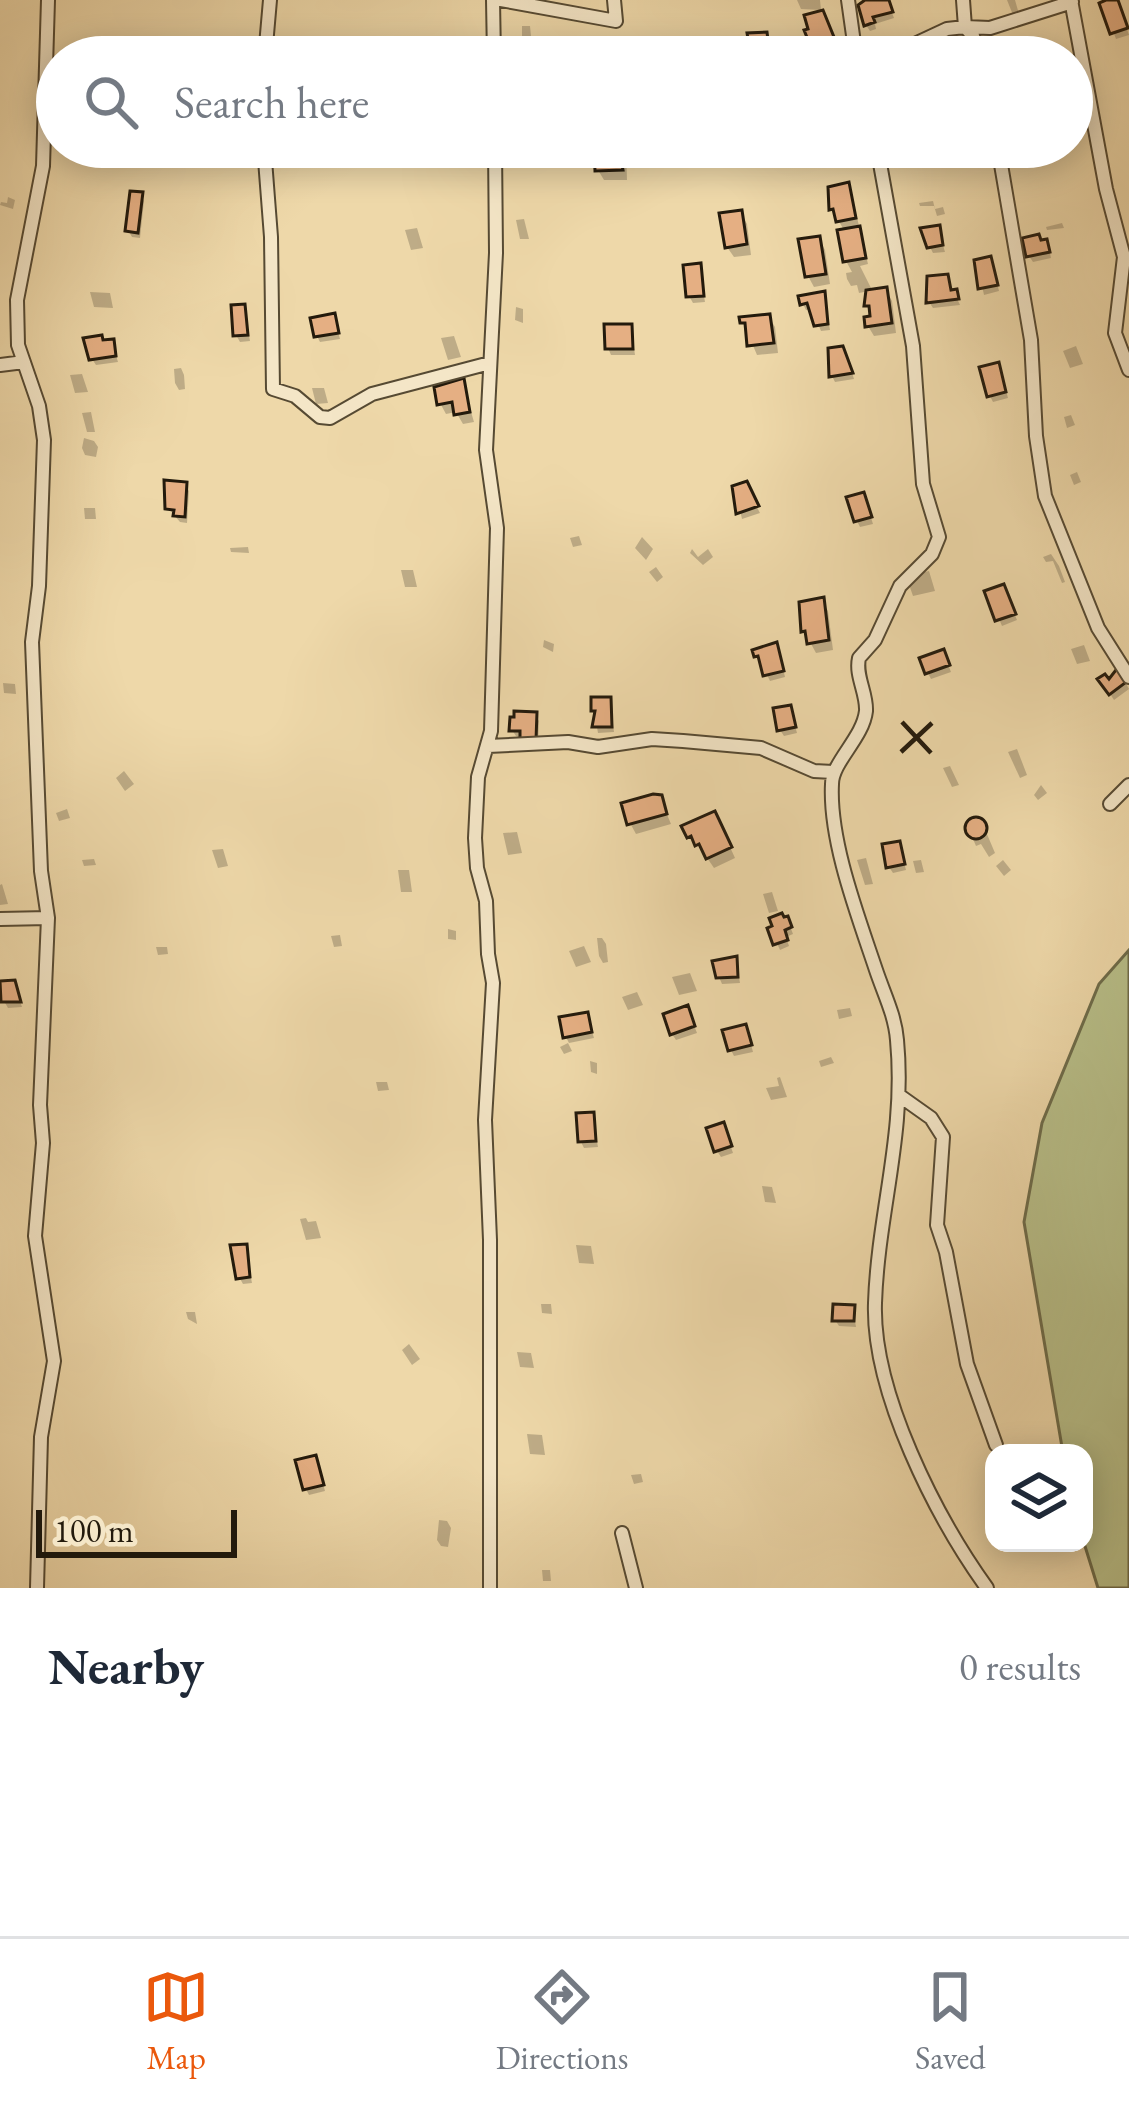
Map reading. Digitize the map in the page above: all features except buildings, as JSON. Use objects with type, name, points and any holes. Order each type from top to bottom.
[{"type":"street","points":[[47,36],[48,0]]},
{"type":"street","points":[[267,36],[270,0]]},
{"type":"street","points":[[495,36],[497,0],[616,21],[614,0]]},
{"type":"street","points":[[848,0],[853,36]]},
{"type":"street","points":[[963,0],[965,27],[973,36]]},
{"type":"street","points":[[932,36],[947,29],[991,28],[1072,1],[1078,36]]},
{"type":"street","points":[[1093,117],[1122,244],[1123,290],[1115,333],[1129,370]]},
{"type":"street","points":[[37,1588],[41,1437],[54,1360],[35,1236],[43,1143],[40,1105],[48,918],[41,871],[32,642],[39,586],[44,440],[39,406],[18,345],[17,300],[42,168]]},
{"type":"street","points":[[266,168],[274,389],[295,396],[320,417],[330,418],[372,394],[490,363]]},
{"type":"street","points":[[490,1588],[490,1240],[485,1120],[493,983],[487,901],[477,868],[475,838],[478,777],[488,746],[497,528],[486,450],[496,254],[495,168]]},
{"type":"street","points":[[881,168],[913,346],[923,484],[939,537],[932,554],[900,586],[874,640],[859,658],[866,712],[845,759],[833,772],[837,830],[856,910],[897,1032],[900,1129],[875,1305],[884,1376],[935,1503],[988,1588]]},
{"type":"street","points":[[1002,168],[1031,340],[1036,436],[1045,496],[1098,628],[1129,677]]},
{"type":"street","points":[[0,365],[25,362]]},
{"type":"street","points":[[488,746],[568,742],[613,746],[667,740],[760,748],[814,771],[833,772]]},
{"type":"street","points":[[1110,804],[1129,785]]},
{"type":"street","points":[[0,919],[48,918]]},
{"type":"street","points":[[900,1096],[931,1118],[943,1137],[937,1225],[967,1364],[996,1444]]},
{"type":"street","points":[[622,1534],[636,1588]]},
{"type":"green space","points":[[1129,950],[1129,1588],[1098,1588],[1087,1552],[1093,1552],[1093,1444],[1061,1444],[1024,1222],[1042,1123],[1099,984]]}]
